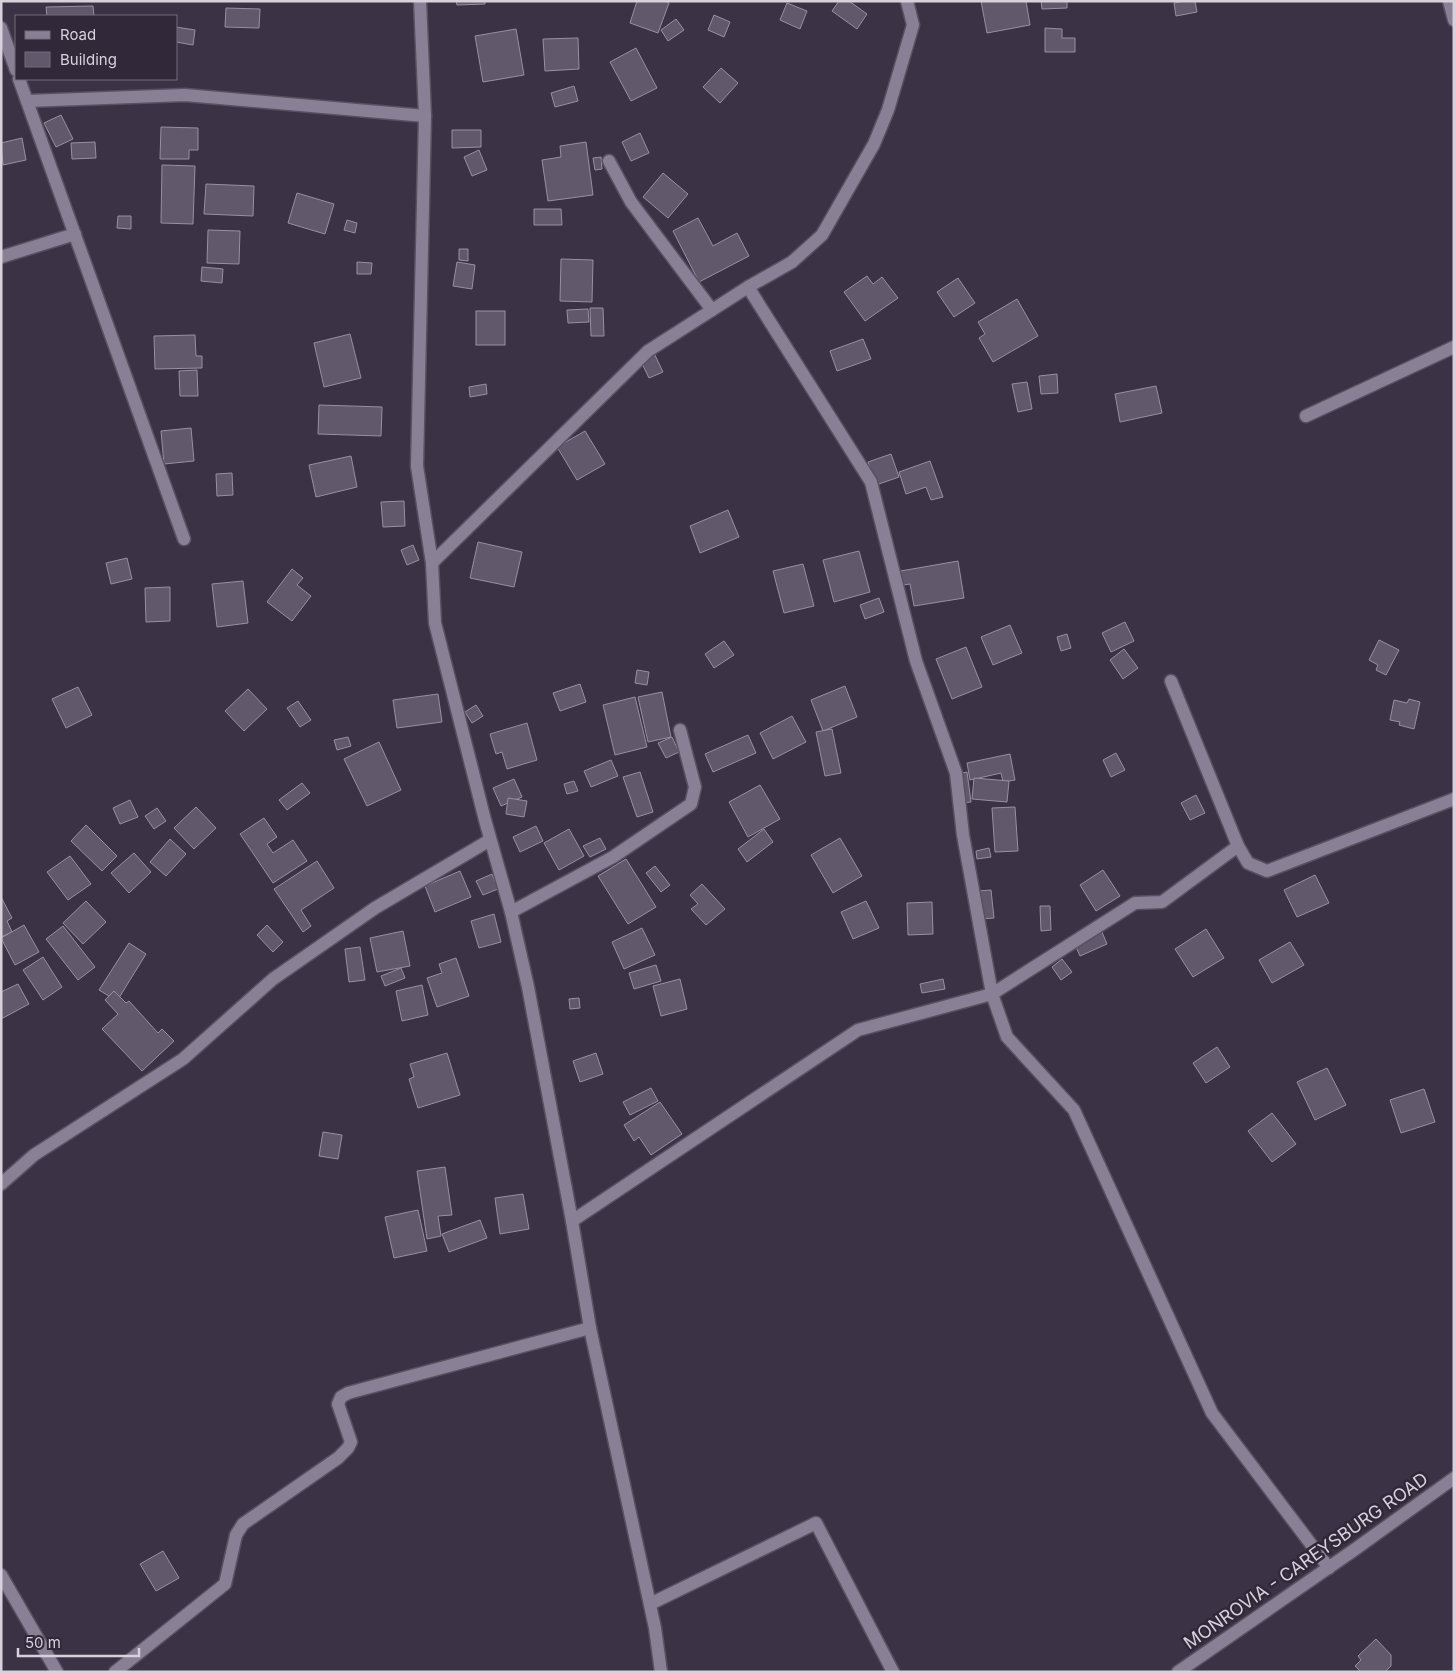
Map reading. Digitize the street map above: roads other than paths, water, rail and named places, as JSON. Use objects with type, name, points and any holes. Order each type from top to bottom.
[{"type":"street","points":[[420,1],[425,116],[417,466],[432,563],[435,623],[528,987],[590,1328],[655,1628],[661,1672]]},
{"type":"street","points":[[432,563],[648,351],[748,287],[792,262],[822,235],[874,144],[888,110],[913,25],[906,1]]},
{"type":"street","points":[[1448,1],[1454,20]]},
{"type":"street","points":[[1,28],[15,67]]},
{"type":"street","points":[[20,80],[184,539]]},
{"type":"street","points":[[27,101],[185,95],[425,116]]},
{"type":"street","points":[[609,161],[631,202],[712,310]]},
{"type":"street","points":[[1,257],[75,234]]},
{"type":"street","points":[[748,287],[871,482],[916,661],[956,773],[963,835],[992,994],[1007,1037],[1074,1110],[1212,1413],[1329,1568]]},
{"type":"street","points":[[1306,416],[1454,347]]},
{"type":"street","points":[[1171,681],[1238,846],[1248,863],[1267,871],[1454,798]]},
{"type":"street","points":[[510,912],[613,857],[691,804],[695,787],[680,730]]},
{"type":"street","points":[[1,1184],[34,1155],[183,1059],[273,979],[375,908],[490,840]]},
{"type":"street","points":[[572,1221],[858,1030],[992,994],[1135,904],[1162,902],[1238,846]]},
{"type":"street","points":[[115,1672],[224,1584],[236,1535],[243,1524],[338,1458],[348,1448],[350,1442],[338,1404],[341,1397],[590,1328]]},
{"type":"street","name":"MONROVIA - CAREYSBURG ROAD","points":[[1178,1672],[1329,1568],[1454,1478]]},
{"type":"street","points":[[650,1604],[816,1523],[893,1672]]},
{"type":"street","points":[[1,1575],[57,1672]]}]
